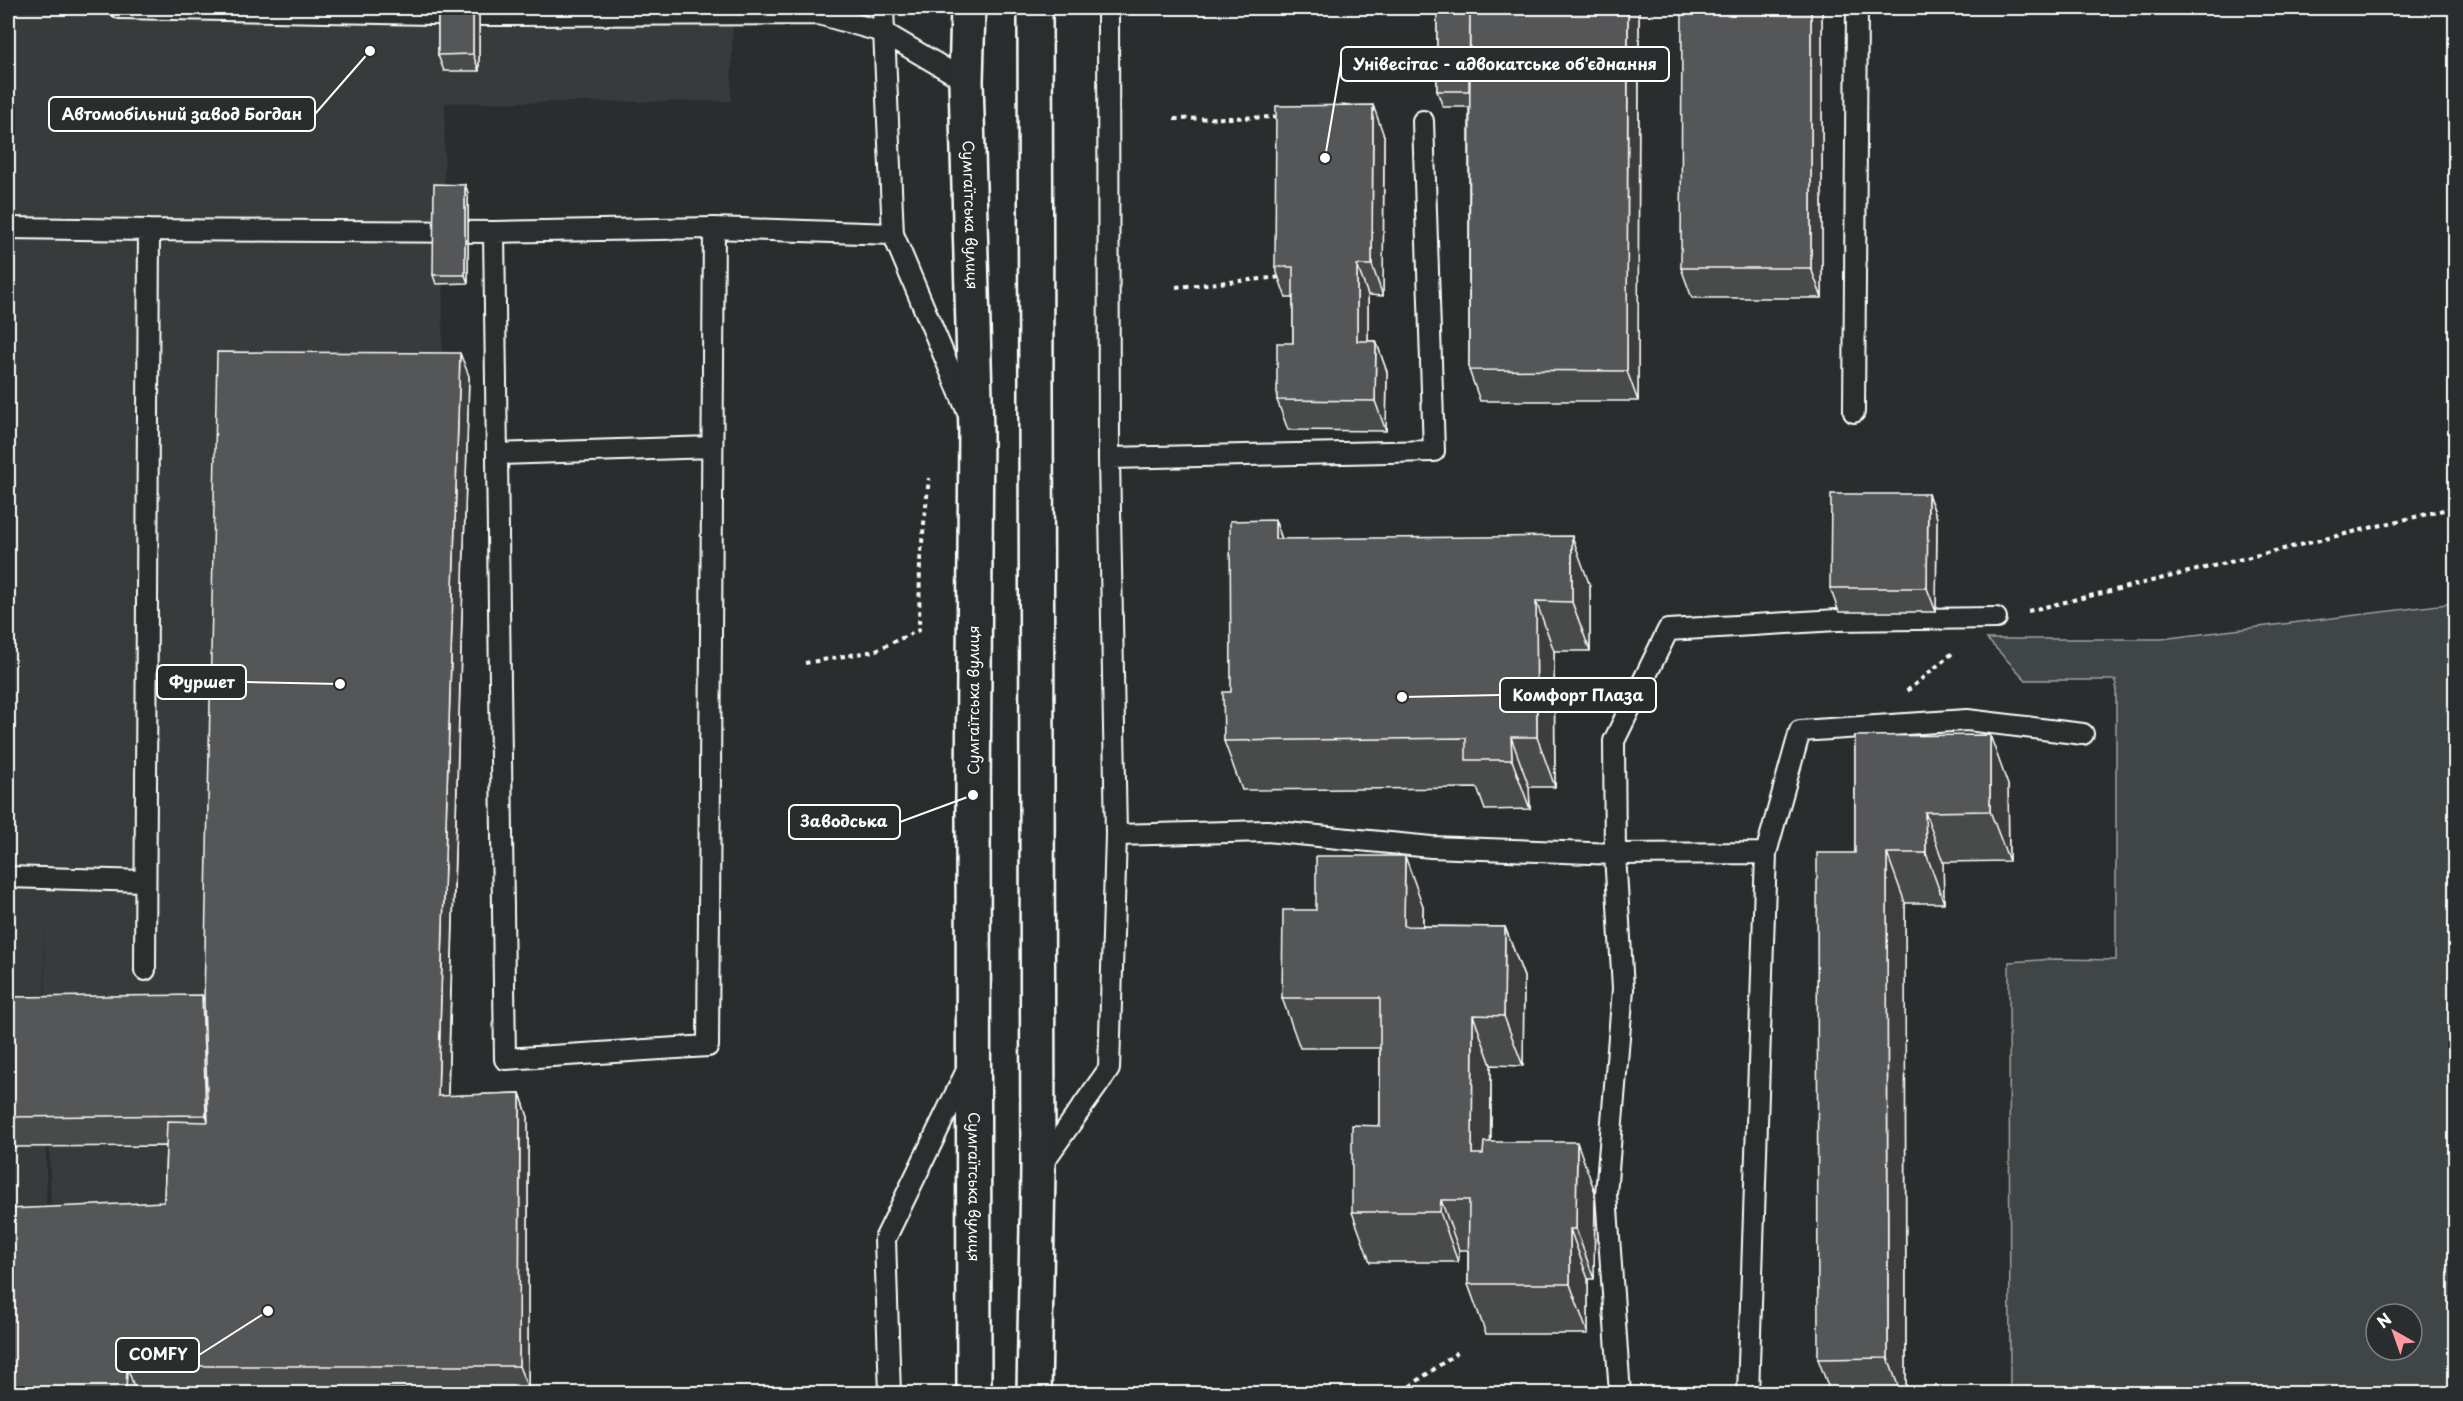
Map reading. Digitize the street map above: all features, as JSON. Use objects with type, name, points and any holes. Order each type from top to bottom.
[{"type":"main road","name":"Сумгаїтська вулиця","points":[[968,8],[966,81],[976,432],[973,783],[974,1394]]},
{"type":"main road","points":[[1034,1394],[1038,1170],[1035,8]]},
{"type":"lane","points":[[120,8],[485,15],[819,15],[883,32],[966,81]]},
{"type":"lane","points":[[883,8],[893,234],[976,432]]},
{"type":"lane","points":[[1038,1170],[1109,1069],[1116,835],[1109,458],[1108,8]]},
{"type":"lane","points":[[1854,412],[1857,8]]},
{"type":"lane","points":[[1109,458],[1434,451],[1423,121]]},
{"type":"lane","points":[[8,228],[494,232],[714,228],[893,234]]},
{"type":"lane","points":[[494,232],[505,1059],[708,1046],[714,228]]},
{"type":"lane","points":[[145,970],[149,230]]},
{"type":"lane","points":[[497,454],[712,447]]},
{"type":"lane","points":[[1620,1394],[1606,1194],[1623,989],[1615,854],[1614,741],[1668,630],[1837,620],[1996,618]]},
{"type":"lane","points":[[1748,1394],[1766,853],[1800,732],[1967,720],[2083,734]]},
{"type":"lane","points":[[1116,835],[1267,831],[1431,847],[1615,854],[1766,853]]},
{"type":"lane","points":[[8,878],[145,881]]},
{"type":"lane","points":[[890,1394],[885,1239],[975,1052]]},
{"type":"path","points":[[1174,119],[1282,117]]},
{"type":"path","points":[[1176,287],[1286,276]]},
{"type":"path","points":[[805,663],[874,651],[919,630],[920,561],[929,478]]},
{"type":"path","points":[[1863,728],[1996,618],[2456,507]]},
{"type":"path","points":[[1405,1394],[1409,1387],[1458,1352]]},
{"type":"shaded area","points":[[8,8],[733,8],[731,101],[445,103],[442,377],[469,376],[447,1120],[528,1117],[528,1393],[55,1393],[44,912],[48,1393],[8,1393]]},
{"type":"shaded area","points":[[2455,603],[2455,1393],[2010,1393],[2009,962],[2055,959],[2116,960],[2116,680],[2026,680],[1987,639],[2161,639]]},
{"type":"building","points":[[438,8],[473,8],[473,54],[438,55]]},
{"type":"building","points":[[1437,8],[1470,8],[1469,91],[1437,91]]},
{"type":"building","points":[[1470,8],[1628,8],[1627,371],[1469,370]]},
{"type":"building","points":[[1682,8],[1811,8],[1811,268],[1681,268]]},
{"type":"building","points":[[1373,105],[1372,265],[1357,265],[1357,341],[1376,341],[1375,401],[1277,400],[1277,343],[1293,343],[1293,267],[1275,267],[1276,106]]},
{"type":"building","points":[[434,184],[465,185],[465,275],[433,275]]},
{"type":"building","points":[[217,352],[460,353],[438,1096],[520,1093],[519,1366],[127,1366],[126,1394],[8,1394],[8,1209],[164,1202],[167,1121],[208,1122],[204,1001]]},
{"type":"building","points":[[1831,494],[1928,494],[1927,588],[1830,588]]},
{"type":"building","points":[[1275,520],[1275,539],[1572,536],[1572,602],[1536,601],[1537,737],[1511,737],[1512,760],[1466,760],[1466,738],[1224,741],[1223,692],[1231,692],[1230,521]]},
{"type":"building","points":[[1990,735],[1990,811],[1925,812],[1926,853],[1887,853],[1888,1358],[1818,1359],[1817,853],[1855,853],[1855,736]]},
{"type":"building","points":[[1316,856],[1405,856],[1404,926],[1505,927],[1504,1016],[1473,1015],[1472,1154],[1483,1154],[1484,1142],[1577,1142],[1576,1229],[1570,1229],[1570,1284],[1468,1284],[1469,1200],[1441,1200],[1440,1212],[1352,1212],[1352,1125],[1380,1126],[1380,998],[1282,998],[1283,910],[1316,910]]},
{"type":"building","points":[[202,995],[206,1115],[8,1117],[8,997]]},
{"type":"place","name":"Автомобільний завод Богдан","points":[[370,51]]},
{"type":"place","name":"Унівесітас - адвокатське об'єднання","points":[[1325,158]]},
{"type":"place","name":"Фуршет","points":[[340,684]]},
{"type":"place","name":"Комфорт Плаза","points":[[1402,697]]},
{"type":"place","name":"Заводська","points":[[973,795]]},
{"type":"place","name":"COMFY","points":[[268,1311]]}]
